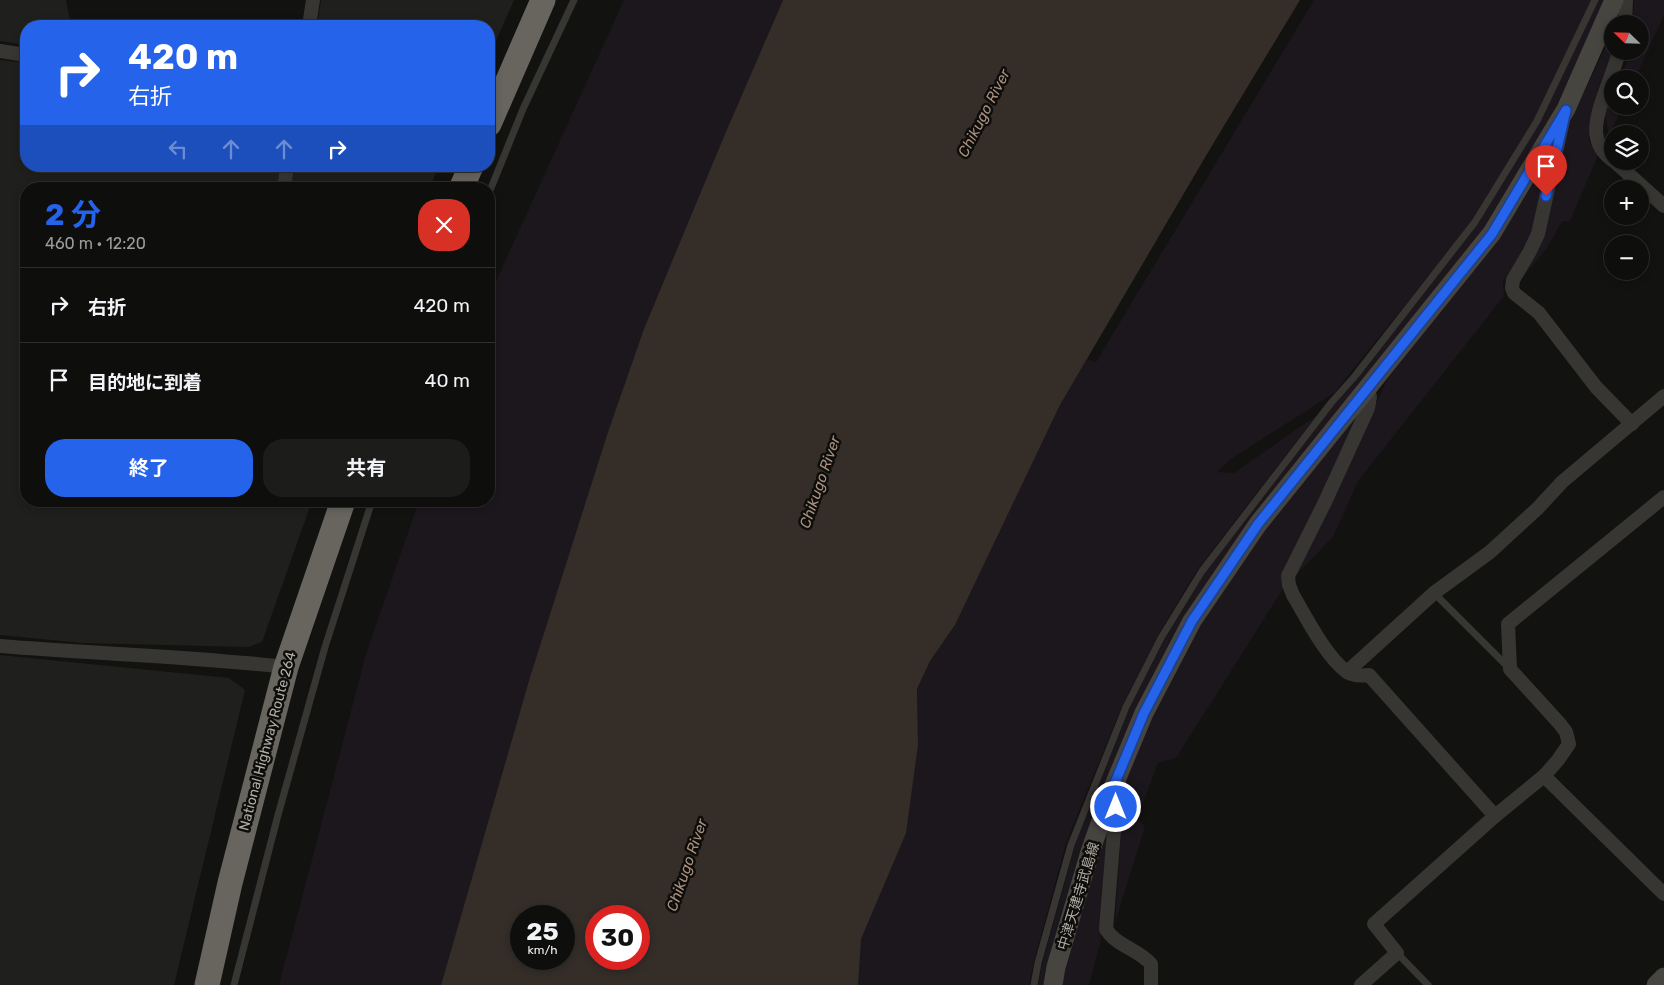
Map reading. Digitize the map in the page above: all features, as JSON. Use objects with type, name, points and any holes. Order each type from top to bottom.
[{"type":"highway","points":[[495,110],[543,0]]},
{"type":"highway","name":"National Highway Route 264","points":[[206,985],[230,883],[286,667],[341,507]]},
{"type":"main road","name":"中津天建寺武島線","points":[[1053,985],[1056,967],[1090,852],[1112,790],[1144,713],[1192,621],[1258,524],[1492,234],[1566,110],[1614,0]]},
{"type":"main road","points":[[1656,985],[1664,977]]},
{"type":"street","points":[[310,20],[313,0]]},
{"type":"street","points":[[1625,15],[1626,0]]},
{"type":"street","points":[[0,51],[20,54]]},
{"type":"street","points":[[1604,153],[1597,139],[1595,127],[1617,60]]},
{"type":"street","points":[[1566,110],[1538,234],[1512,280],[1512,288],[1514,293],[1539,313],[1596,387],[1632,424]]},
{"type":"street","points":[[1623,170],[1664,206]]},
{"type":"street","points":[[1368,387],[1370,397],[1368,408],[1325,502],[1288,576],[1289,585],[1293,595],[1332,657],[1347,672],[1356,676],[1369,676],[1495,816]]},
{"type":"street","points":[[1347,672],[1434,593],[1490,552],[1538,508],[1562,482],[1664,396]]},
{"type":"street","points":[[1361,985],[1397,953],[1374,924],[1495,816],[1544,776],[1569,744],[1566,732],[1510,668],[1508,624],[1664,497]]},
{"type":"street","points":[[0,646],[83,653],[233,661],[286,667]]},
{"type":"street","points":[[1544,776],[1664,894]]},
{"type":"street","points":[[1112,790],[1116,807],[1106,929],[1111,937],[1144,956],[1151,964],[1151,985]]},
{"type":"lane","points":[[494,182],[523,109],[574,0]]},
{"type":"lane","points":[[1034,985],[1038,963],[1071,845],[1126,707],[1161,638],[1202,571],[1331,403],[1355,376],[1475,222],[1537,121],[1595,0]]},
{"type":"lane","points":[[234,985],[278,815],[325,647],[370,507]]},
{"type":"lane","points":[[1434,593],[1510,668]]},
{"type":"lane","points":[[1397,953],[1428,985]]},
{"type":"shaded area","points":[[0,0],[66,0],[70,20],[20,20],[20,44],[0,41]]},
{"type":"shaded area","points":[[321,0],[514,0],[495,43],[495,20],[318,20]]},
{"type":"shaded area","points":[[624,0],[783,0],[725,134],[607,435],[530,677],[441,985],[279,985],[366,654],[417,507],[495,507],[495,285]]},
{"type":"shaded area","points":[[1314,0],[1592,0],[1534,121],[1473,221],[1334,393],[1231,459],[1217,472],[1234,473],[1317,415],[1197,570],[1158,635],[1122,706],[1066,843],[1029,985],[851,985],[846,911],[918,745],[917,689],[930,660],[955,625],[1060,405],[1087,359],[1096,362]]},
{"type":"shaded area","points":[[1599,0],[1606,0],[1548,123],[1486,226],[1260,508],[1193,605],[1044,985],[1038,985],[1075,845],[1130,707],[1166,637],[1206,571],[1335,403],[1478,224],[1540,122]]},
{"type":"shaded area","points":[[1634,0],[1664,0],[1664,15],[1649,48],[1649,15],[1633,15]]},
{"type":"shaded area","points":[[1604,50],[1604,60],[1611,60],[1611,69],[1604,70],[1604,85],[1590,118],[1589,141],[1598,155],[1570,221],[1562,221],[1547,248],[1523,277],[1568,126]]},
{"type":"shaded area","points":[[0,60],[20,62],[20,172],[279,172],[278,182],[20,182],[20,507],[310,507],[262,642],[248,647],[83,643],[0,635]]},
{"type":"shaded area","points":[[1627,60],[1644,60],[1639,70],[1624,70]]},
{"type":"shaded area","points":[[1605,115],[1619,115],[1614,125],[1607,125]]},
{"type":"shaded area","points":[[1551,156],[1533,236],[1503,282],[1504,296],[1358,481],[1333,537],[1296,575],[1387,380],[1501,235]]},
{"type":"shaded area","points":[[293,172],[436,172],[432,182],[292,182]]},
{"type":"shaded area","points":[[1364,408],[1281,577],[1283,589],[1176,758],[1158,763],[1137,819],[1145,826],[1115,923],[1124,785],[1156,706],[1205,617],[1269,522]]},
{"type":"shaded area","points":[[0,655],[229,678],[245,690],[174,985],[0,985]]},
{"type":"shaded area","points":[[1110,818],[1100,944],[1089,985],[1061,985],[1064,968]]},
{"type":"water","name":"Chikugo River","points":[[783,0],[1300,0],[1060,405],[955,625],[930,661],[917,689],[918,745],[906,833],[861,939],[858,985],[441,985],[530,677],[607,435],[644,329]]},
{"type":"route","points":[[1116,807],[1112,790],[1144,713],[1192,621],[1258,524],[1492,234],[1566,110],[1546,196]]}]
